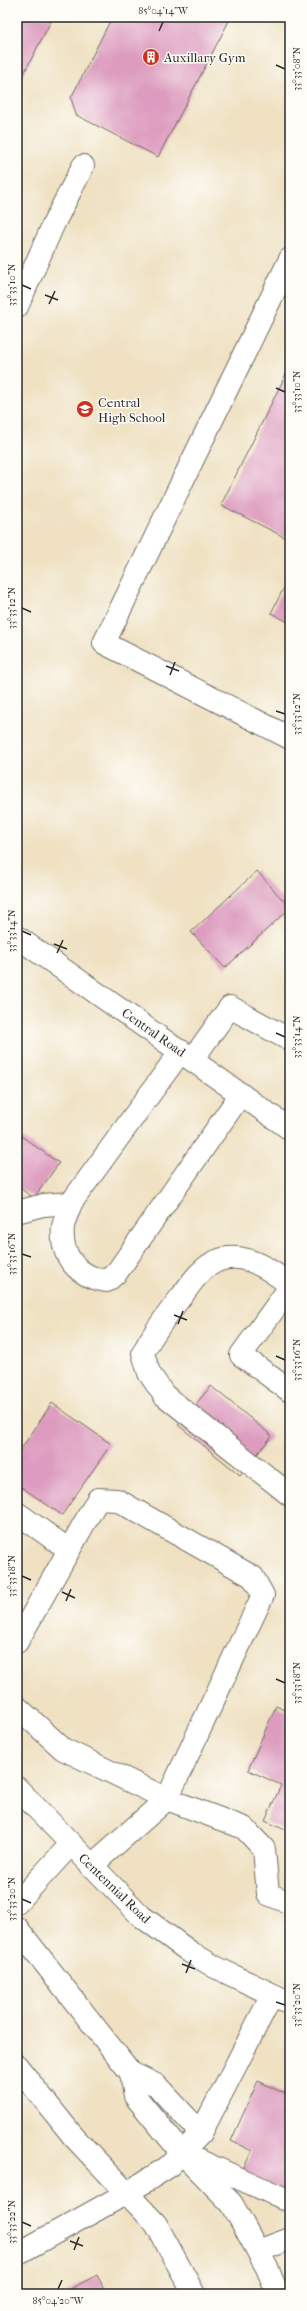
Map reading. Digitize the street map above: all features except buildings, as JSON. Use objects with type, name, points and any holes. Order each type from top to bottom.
[{"type":"street","points":[[17,307],[54,223],[83,166]]},
{"type":"street","points":[[290,259],[104,643],[290,738]]},
{"type":"street","name":"Central Road","points":[[17,937],[290,1129]]},
{"type":"street","points":[[240,1094],[117,1272],[107,1281],[92,1279],[75,1267],[64,1248],[63,1226],[71,1203],[187,1056],[230,1007],[290,1040]]},
{"type":"street","points":[[17,1212],[43,1205],[71,1203]]},
{"type":"street","points":[[290,1392],[241,1355],[290,1286],[268,1268],[243,1258],[220,1260],[201,1271],[152,1334],[143,1353],[149,1373],[164,1394],[290,1496]]},
{"type":"street","points":[[17,1642],[98,1499],[117,1500],[253,1577],[263,1595],[166,1799],[91,1866]]},
{"type":"street","points":[[17,1513],[69,1550]]},
{"type":"street","points":[[17,1707],[63,1749],[166,1799],[244,1828],[264,1850],[268,1894],[290,1903]]},
{"type":"street","name":"Centennial Road","points":[[17,1788],[141,1916],[190,1952],[215,1968],[281,1999]]},
{"type":"street","points":[[17,1903],[71,1844]]},
{"type":"street","points":[[17,1928],[131,2073],[156,2085],[201,2133]]},
{"type":"street","points":[[17,2254],[127,2193],[168,2167],[182,2154],[201,2133],[281,1999]]},
{"type":"street","points":[[17,2066],[73,2136],[156,2224],[194,2294]]},
{"type":"street","points":[[131,2073],[135,2096],[182,2154],[232,2204],[258,2251],[278,2294]]},
{"type":"street","points":[[182,2154],[290,2202]]},
{"type":"street","points":[[258,2251],[290,2238]]},
{"type":"place","name":"Auxillary Gym","points":[[151,57]]},
{"type":"place","name":"Central High School","points":[[85,409]]}]
